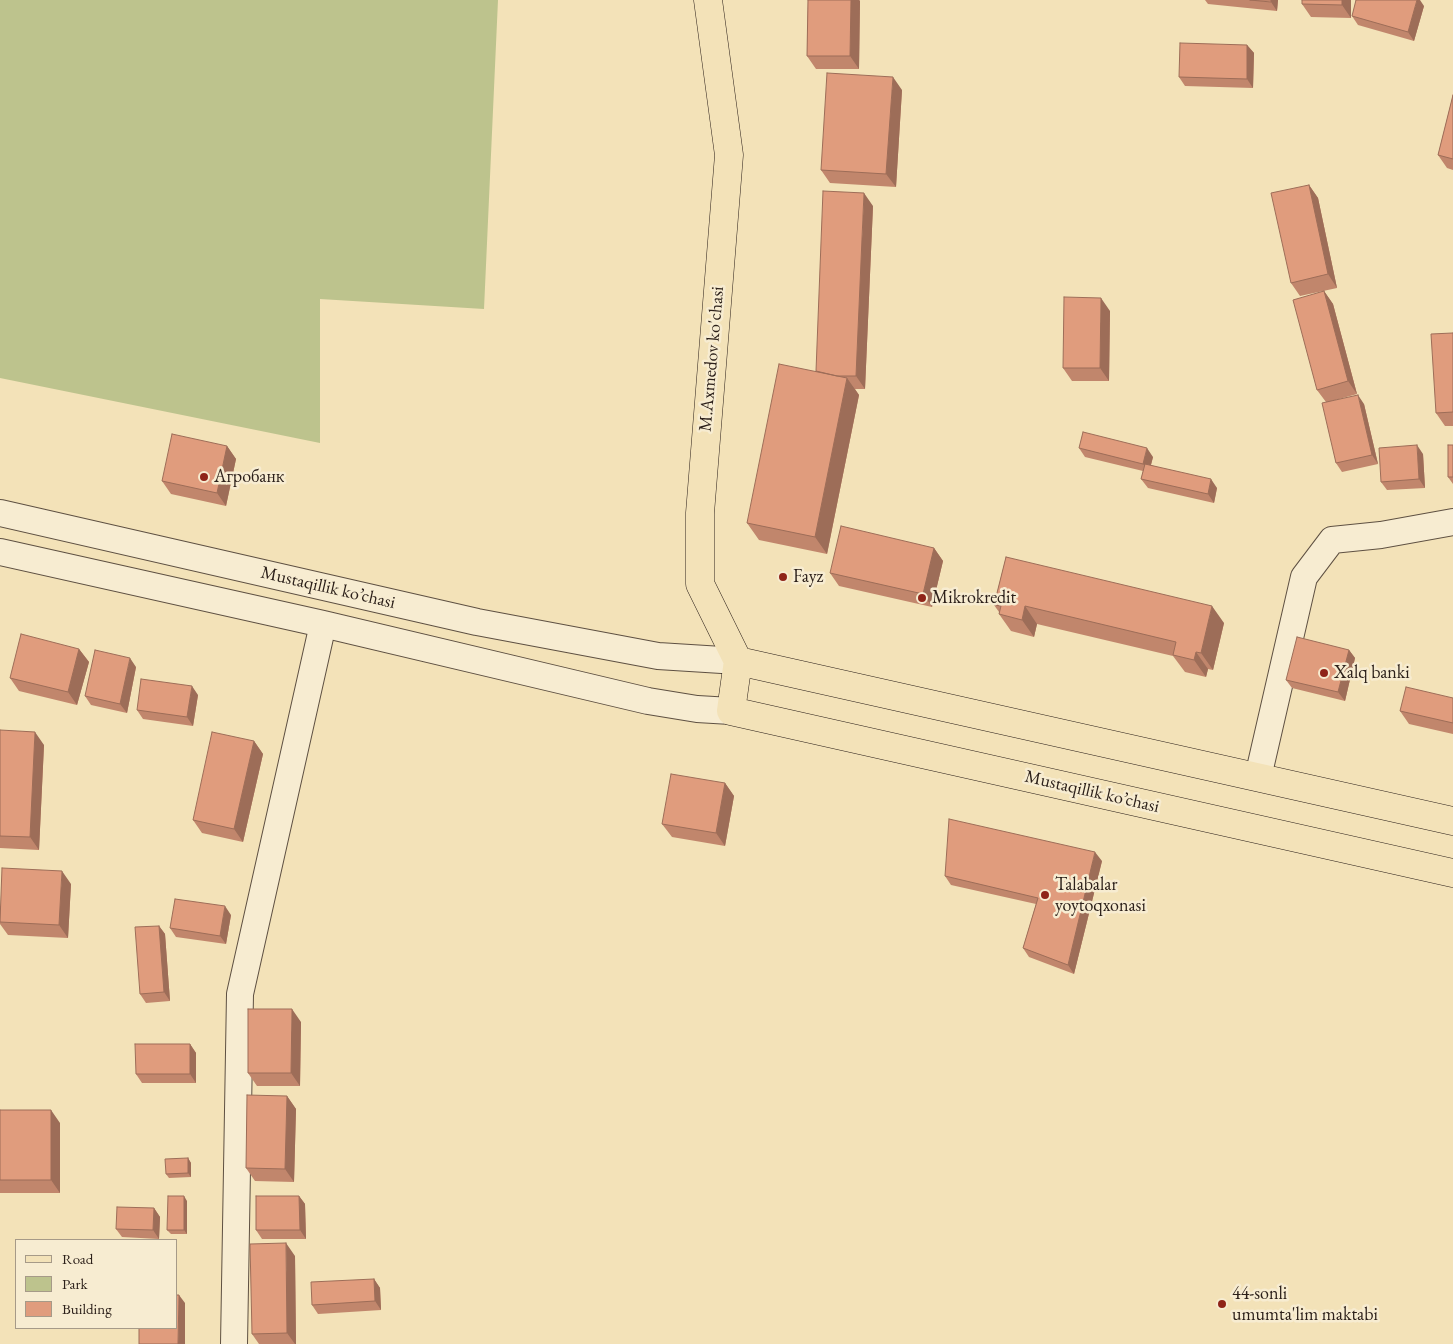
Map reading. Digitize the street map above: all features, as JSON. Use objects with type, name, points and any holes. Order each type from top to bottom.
[{"type":"main road","name":"M.Axmedov ko'chasi","points":[[708,0],[729,155],[700,513],[700,584],[738,661]]},
{"type":"main road","points":[[731,711],[738,661],[1453,821]]},
{"type":"main road","name":"Mustaqillik ko’chasi","points":[[731,711],[1453,873]]},
{"type":"street","name":"Mustaqillik ko’chasi","points":[[0,513],[477,622],[658,656],[738,661]]},
{"type":"street","points":[[1258,777],[1304,577],[1332,540],[1381,535],[1453,522]]},
{"type":"street","name":"Mustaqillik ko’chasi","points":[[0,552],[323,624],[648,701],[697,709],[731,711]]},
{"type":"street","points":[[234,1344],[240,994],[323,624]]},
{"type":"green space","points":[[0,0],[498,0],[484,309],[320,299],[320,443],[0,378]]},
{"type":"building","points":[[808,0],[851,0],[850,56],[807,56]]},
{"type":"building","points":[[1250,0],[1271,0],[1271,2]]},
{"type":"building","points":[[1302,0],[1342,0],[1342,5],[1302,4]]},
{"type":"building","points":[[1356,0],[1417,0],[1408,32],[1352,16]]},
{"type":"building","points":[[1180,43],[1247,45],[1247,79],[1179,77]]},
{"type":"building","points":[[827,73],[893,77],[886,174],[821,170]]},
{"type":"building","points":[[1453,95],[1453,159],[1438,155]]},
{"type":"building","points":[[1309,185],[1328,274],[1291,283],[1271,193]]},
{"type":"building","points":[[823,191],[864,193],[856,376],[837,376],[816,371]]},
{"type":"building","points":[[1324,291],[1348,381],[1317,390],[1293,300]]},
{"type":"building","points":[[1064,297],[1101,298],[1100,368],[1063,368]]},
{"type":"building","points":[[1453,333],[1453,412],[1436,413],[1431,334]]},
{"type":"building","points":[[779,364],[847,378],[815,537],[747,523]]},
{"type":"building","points":[[1358,395],[1372,455],[1336,463],[1322,403]]},
{"type":"building","points":[[1083,432],[1147,448],[1143,464],[1079,448]]},
{"type":"building","name":"Агробанк","points":[[172,434],[227,446],[217,493],[162,481]]},
{"type":"building","points":[[1417,445],[1419,479],[1381,482],[1379,448]]},
{"type":"building","points":[[1448,445],[1453,445],[1453,477],[1448,477]]},
{"type":"building","points":[[1145,464],[1211,479],[1208,494],[1141,479]]},
{"type":"building","points":[[841,526],[934,548],[923,594],[830,573]]},
{"type":"building","points":[[1006,557],[1212,606],[1201,653],[1196,652],[1194,660],[1173,655],[1176,642],[1025,606],[1022,620],[999,614],[1001,606],[994,605]]},
{"type":"building","points":[[21,634],[79,649],[68,692],[10,678]]},
{"type":"building","name":"Xalq banki","points":[[1297,637],[1349,650],[1338,692],[1286,680]]},
{"type":"building","points":[[95,650],[130,658],[120,704],[85,696]]},
{"type":"building","points":[[141,679],[192,686],[187,717],[137,710]]},
{"type":"building","points":[[1406,687],[1453,698],[1453,723],[1400,711]]},
{"type":"building","points":[[0,730],[35,732],[30,837],[0,836]]},
{"type":"building","points":[[212,732],[254,741],[234,829],[193,820]]},
{"type":"building","points":[[671,774],[725,783],[716,833],[662,824]]},
{"type":"building","name":"Talabalar yoytoqxonasi","points":[[949,819],[1095,852],[1068,965],[1023,948],[1038,898],[945,876]]},
{"type":"building","points":[[2,868],[62,871],[59,925],[0,922]]},
{"type":"building","points":[[175,899],[225,906],[220,936],[170,928]]},
{"type":"building","points":[[159,926],[164,992],[140,994],[135,927]]},
{"type":"building","points":[[248,1009],[292,1009],[291,1073],[248,1073]]},
{"type":"building","points":[[135,1044],[190,1044],[190,1074],[136,1074]]},
{"type":"building","points":[[247,1095],[287,1096],[285,1169],[246,1168]]},
{"type":"building","points":[[0,1110],[51,1110],[51,1180],[0,1180]]},
{"type":"building","points":[[188,1158],[188,1173],[166,1174],[165,1159]]},
{"type":"building","points":[[168,1196],[184,1196],[184,1230],[167,1230]]},
{"type":"building","points":[[256,1196],[299,1196],[300,1230],[256,1230]]},
{"type":"building","points":[[117,1207],[154,1208],[153,1230],[116,1229]]},
{"type":"building","points":[[286,1243],[287,1333],[252,1334],[250,1244]]},
{"type":"building","points":[[374,1279],[375,1301],[312,1305],[311,1282]]},
{"type":"building","points":[[179,1295],[178,1344],[139,1344],[139,1329],[178,1329]]},
{"type":"place","name":"Агробанк","points":[[204,477]]},
{"type":"place","name":"Fayz","points":[[783,577]]},
{"type":"place","name":"Mikrokredit","points":[[922,598]]},
{"type":"place","name":"Xalq banki","points":[[1324,673]]},
{"type":"place","name":"Talabalar yoytoqxonasi","points":[[1045,895]]},
{"type":"place","name":"44-sonli umumta'lim maktabi","points":[[1222,1304]]}]
